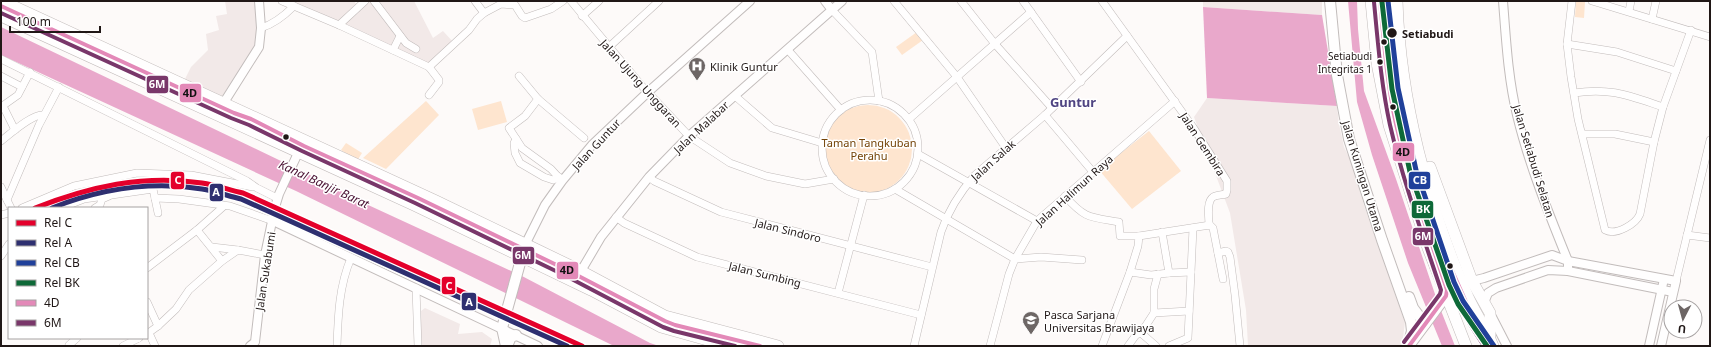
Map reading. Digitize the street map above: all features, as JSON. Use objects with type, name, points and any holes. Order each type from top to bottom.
[{"type":"main road","points":[[2,1],[223,104],[420,193],[675,319],[778,346]]},
{"type":"main road","name":"Jalan Kuningan Utama","points":[[1330,1],[1337,75],[1350,130],[1411,322],[1412,331],[1408,346]]},
{"type":"main road","name":"Jalan Kuningan Utama","points":[[1337,1],[1339,42],[1350,130]]},
{"type":"main road","points":[[1371,1],[1375,49],[1384,107],[1443,299],[1466,346]]},
{"type":"main road","points":[[1397,1],[1402,59],[1419,154],[1428,185],[1468,297],[1491,342]]},
{"type":"main road","points":[[1,16],[296,158],[414,205],[520,262],[591,290],[661,328],[729,346]]},
{"type":"main road","points":[[1418,144],[1426,158],[1472,280],[1486,308],[1491,342]]},
{"type":"main road","points":[[414,205],[420,193]]},
{"type":"main road","name":"Jalan Kuningan Utama","points":[[1385,239],[1413,308],[1427,322]]},
{"type":"main road","name":"Jalan Guntur","points":[[502,328],[525,245]]},
{"type":"main road","points":[[591,290],[597,280]]},
{"type":"main road","points":[[1408,346],[1443,299]]},
{"type":"main road","points":[[502,328],[507,346]]},
{"type":"main road","points":[[507,346],[512,336],[516,335]]},
{"type":"street","points":[[223,104],[256,52],[260,40],[259,1]]},
{"type":"street","points":[[282,1],[339,25],[429,67],[439,80],[429,95]]},
{"type":"street","points":[[339,25],[365,1]]},
{"type":"street","points":[[374,1],[406,43],[416,49]]},
{"type":"street","points":[[475,1],[484,13]]},
{"type":"street","points":[[429,67],[469,30],[477,19],[484,13],[501,4],[515,5],[525,18],[551,9],[563,1]]},
{"type":"street","name":"Jalan Ujung Unggaran","points":[[571,1],[582,16],[648,92],[689,136],[730,163],[766,176],[805,184],[834,180]]},
{"type":"street","points":[[582,16],[599,1]]},
{"type":"street","points":[[609,47],[659,1]]},
{"type":"street","name":"Jalan Guntur","points":[[525,245],[560,179],[601,135],[750,1]]},
{"type":"street","points":[[825,1],[872,52],[879,101]]},
{"type":"street","name":"Jalan Malabar","points":[[580,271],[601,237],[649,177],[689,136],[842,1]]},
{"type":"street","points":[[894,1],[957,77],[1006,148]]},
{"type":"street","points":[[961,1],[994,44],[1052,108]]},
{"type":"street","points":[[1023,1],[1080,82]]},
{"type":"street","points":[[1102,1],[1175,101]]},
{"type":"street","name":"Jalan Setiabudi Selatan","points":[[1503,1],[1510,75],[1518,118],[1542,196],[1568,261],[1568,271]]},
{"type":"street","points":[[1572,1],[1567,44],[1574,93],[1605,230],[1609,232],[1615,231],[1637,221],[1640,214],[1654,142],[1663,107],[1691,30]]},
{"type":"street","points":[[1592,1],[1629,11],[1710,37]]},
{"type":"street","points":[[1629,11],[1631,1]]},
{"type":"street","points":[[1652,19],[1656,1]]},
{"type":"street","points":[[260,28],[270,25],[282,18],[294,6]]},
{"type":"street","points":[[909,119],[1031,12]]},
{"type":"street","points":[[393,50],[400,36]]},
{"type":"street","name":"Jalan Salak","points":[[914,346],[932,268],[946,218],[968,183],[1006,148],[1046,115],[1128,36]]},
{"type":"street","points":[[1567,44],[1617,52],[1676,71]]},
{"type":"street","points":[[788,50],[841,110]]},
{"type":"street","points":[[1,58],[247,181],[256,188]]},
{"type":"street","points":[[16,130],[2,106],[18,95],[30,72]]},
{"type":"street","points":[[1,76],[22,87]]},
{"type":"street","points":[[519,76],[538,99],[584,138]]},
{"type":"street","points":[[7,200],[43,115],[59,87]]},
{"type":"street","points":[[1574,93],[1611,91],[1663,107]]},
{"type":"street","points":[[735,96],[772,128],[822,143]]},
{"type":"street","points":[[516,139],[514,143],[515,149],[518,161],[520,163],[544,177],[554,180],[560,179],[551,168],[522,148],[509,128],[525,116],[538,99]]},
{"type":"street","points":[[859,101],[879,101],[897,109],[909,119],[917,137],[918,154],[910,174],[895,188],[880,194],[864,195],[848,190],[834,180],[826,166],[822,151],[822,143],[828,124],[841,110],[859,101]]},
{"type":"street","name":"Jalan Halimun Raya","points":[[990,346],[1009,274],[1015,259],[1037,221],[1175,101]]},
{"type":"street","name":"Jalan Gembira","points":[[1175,101],[1194,126],[1227,181],[1228,190],[1226,194],[1214,196],[1211,199],[1209,204],[1209,225]]},
{"type":"street","points":[[1,141],[38,116],[43,115]]},
{"type":"street","points":[[1046,115],[1093,172]]},
{"type":"street","points":[[1583,134],[1615,134],[1654,142]]},
{"type":"street","points":[[1661,346],[1710,140]]},
{"type":"street","points":[[918,154],[1037,221]]},
{"type":"street","name":"Jalan Sukabumi","points":[[253,345],[265,255],[278,196],[296,158]]},
{"type":"street","points":[[24,207],[74,186],[137,173],[191,175],[256,188],[278,196]]},
{"type":"street","name":"Jalan Sindoro","points":[[649,177],[660,184],[721,212],[932,268]]},
{"type":"street","points":[[1,187],[10,207]]},
{"type":"street","points":[[895,188],[1015,259],[1041,258],[1082,260]]},
{"type":"street","points":[[63,207],[84,199],[120,192],[152,189],[158,213]]},
{"type":"street","points":[[100,207],[102,199],[120,192]]},
{"type":"street","points":[[838,293],[864,195]]},
{"type":"street","points":[[1065,196],[1076,209],[1085,215],[1119,222],[1120,236],[1139,236],[1209,225],[1213,228],[1223,279]]},
{"type":"street","points":[[154,198],[179,199],[235,207],[273,221],[538,346]]},
{"type":"street","points":[[148,267],[197,230],[224,206]]},
{"type":"street","name":"Jalan Sumbing","points":[[616,217],[624,223],[697,257],[921,316]]},
{"type":"street","points":[[1169,346],[1188,338],[1193,228]]},
{"type":"street","points":[[197,230],[222,260]]},
{"type":"street","points":[[1162,232],[1169,273]]},
{"type":"street","points":[[1687,235],[1710,238]]},
{"type":"street","points":[[1102,346],[1130,272],[1138,246],[1139,236]]},
{"type":"street","points":[[1,256],[8,246]]},
{"type":"street","points":[[212,248],[238,250],[265,255]]},
{"type":"street","points":[[155,346],[148,333],[176,309],[189,290],[222,260],[238,250]]},
{"type":"street","points":[[1218,253],[1226,251],[1230,256],[1240,346]]},
{"type":"street","points":[[1472,280],[1484,278],[1552,255],[1568,261],[1676,281]]},
{"type":"street","points":[[337,346],[338,314],[341,292],[352,258]]},
{"type":"street","points":[[1507,346],[1486,308],[1488,293],[1496,288],[1548,270],[1568,271],[1673,292]]},
{"type":"street","points":[[1130,272],[1151,275],[1191,272]]},
{"type":"street","points":[[1128,346],[1136,335],[1141,333],[1154,313],[1154,289],[1158,274]]},
{"type":"street","points":[[1650,346],[1664,279]]},
{"type":"street","points":[[416,288],[418,346]]},
{"type":"street","points":[[148,304],[158,326]]},
{"type":"street","points":[[1154,313],[1189,311]]},
{"type":"street","points":[[1141,333],[1156,346]]},
{"type":"street","points":[[123,346],[137,339]]},
{"type":"shaded area","points":[[225,1],[258,1],[257,33],[254,47],[219,101],[183,83],[191,67],[208,50],[206,34],[219,30],[216,16],[227,14]]},
{"type":"shaded area","points":[[289,1],[354,1],[360,10],[369,1],[414,1],[433,38],[443,31],[453,42],[429,64],[348,25]]},
{"type":"shaded area","points":[[1203,1],[1322,1],[1322,15],[1203,7]]},
{"type":"shaded area","points":[[1207,98],[1337,106],[1344,147],[1351,161],[1364,205],[1405,322],[1402,346],[1248,346],[1246,310],[1230,213],[1194,117]]},
{"type":"shaded area","points":[[425,308],[460,324],[458,334],[482,332],[492,339],[490,346],[420,346],[421,311]]},
{"type":"green space","points":[[1576,1],[1585,2],[1584,18],[1575,17]]},
{"type":"green space","points":[[917,32],[923,40],[902,55],[896,47]]},
{"type":"green space","points":[[426,101],[439,115],[386,169],[363,158]]},
{"type":"green space","points":[[501,101],[507,122],[478,130],[472,109]]},
{"type":"green space","name":"Taman Tangkuban Perahu","points":[[868,105],[885,108],[899,118],[909,132],[912,149],[909,166],[899,180],[885,190],[868,193],[851,190],[837,180],[827,166],[824,149],[827,132],[837,118],[851,108]]},
{"type":"green space","points":[[1149,131],[1181,171],[1132,209],[1099,170]]},
{"type":"green space","points":[[346,143],[362,153],[357,161],[341,150]]},
{"type":"water","points":[[1348,1],[1357,1],[1364,91],[1396,179],[1438,303],[1455,346],[1442,346],[1408,263],[1372,155],[1357,102]]},
{"type":"water","points":[[1203,7],[1322,15],[1337,106],[1207,98]]},
{"type":"water","name":"Kanal Banjir Barat","points":[[1,27],[306,173],[366,204],[520,275],[650,343],[659,346],[614,346],[296,191],[1,55]]},
{"type":"rail line","name":"CB","points":[[1388,1],[1398,88],[1416,170],[1454,282],[1463,301],[1494,346]]},
{"type":"rail line","name":"BK","points":[[1382,2],[1392,89],[1410,172],[1449,285],[1458,304],[1487,346]]},
{"type":"rail line","name":"C","points":[[38,207],[96,188],[137,181],[180,181],[217,186],[243,193],[582,346]]},
{"type":"rail line","name":"A","points":[[55,207],[89,196],[126,188],[145,186],[183,187],[217,192],[241,199],[567,346]]},
{"type":"transit line","name":"4D","points":[[1380,1],[1388,78],[1396,124],[1413,187],[1447,290],[1446,296],[1409,346]]},
{"type":"transit line","name":"6M","points":[[1374,2],[1382,79],[1390,125],[1407,188],[1441,290],[1440,294],[1404,342]]},
{"type":"transit line","name":"4D","points":[[1,6],[234,113],[251,119],[304,146],[418,198],[567,270],[665,321],[675,325],[760,346]]},
{"type":"transit line","name":"6M","points":[[1,13],[249,125],[415,203],[564,275],[663,327],[735,346]]},
{"type":"transit line","name":"4D","points":[[1450,266],[1474,320],[1491,346]]},
{"type":"transit line","name":"6M","points":[[1445,268],[1469,323],[1484,346]]},
{"type":"place","name":"Setiabudi","points":[[1392,33]]},
{"type":"place","name":"Setiabudi Integritas 1","points":[[1380,62]]},
{"type":"place","name":"Klinik Guntur","points":[[697,81]]},
{"type":"place","name":"Pasca Sarjana Universitas Brawijaya","points":[[1031,335]]},
{"type":"district","name":"Guntur","points":[[1073,102]]}]
